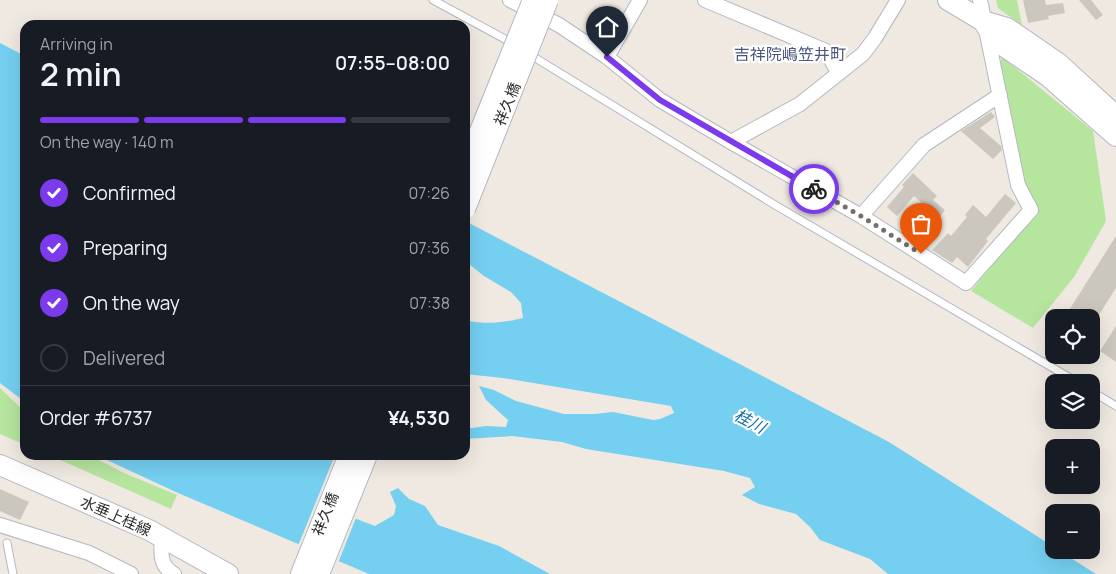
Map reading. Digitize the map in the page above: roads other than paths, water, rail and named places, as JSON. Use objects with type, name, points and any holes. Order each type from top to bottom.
[{"type":"street","points":[[510,0],[559,25],[607,57],[660,100],[861,216],[966,283],[1031,210],[1018,185],[980,0]]},
{"type":"street","name":"祥久橋","points":[[470,156],[533,0]]},
{"type":"street","name":"祥久橋","points":[[470,196],[548,0]]},
{"type":"street","points":[[607,57],[640,0]]},
{"type":"street","points":[[705,0],[826,51],[838,72]]},
{"type":"street","points":[[731,142],[800,104],[863,54],[898,0]]},
{"type":"street","points":[[948,0],[983,21],[1007,28],[1058,63],[1116,116]]},
{"type":"street","points":[[983,21],[996,41],[1048,76],[1116,136]]},
{"type":"street","points":[[861,216],[924,145],[1000,95]]},
{"type":"street","name":"祥久橋","points":[[301,574],[347,460]]},
{"type":"street","name":"祥久橋","points":[[320,574],[365,460]]},
{"type":"street","name":"水垂上桂線","points":[[0,465],[149,530],[228,574]]},
{"type":"street","points":[[0,525],[89,553],[131,574]]},
{"type":"street","points":[[162,537],[161,560],[169,571],[174,574]]},
{"type":"lane","points":[[433,0],[498,35],[768,200],[1063,374]]},
{"type":"lane","points":[[1100,396],[1116,406]]},
{"type":"lane","points":[[7,543],[14,574]]},
{"type":"water","points":[[0,43],[20,53],[20,398],[0,383]]},
{"type":"water","name":"桂川","points":[[470,224],[889,442],[1045,541],[1045,559],[1072,559],[1096,574],[888,574],[870,559],[820,540],[796,514],[759,504],[742,495],[755,487],[750,478],[724,471],[586,449],[562,442],[512,436],[470,439],[470,428],[486,426],[506,427],[508,420],[486,400],[479,386],[494,390],[516,401],[564,414],[613,412],[653,420],[674,413],[671,406],[503,378],[470,375],[470,321],[486,323],[523,318],[521,303],[511,292],[484,276],[470,265]]},
{"type":"water","points":[[107,460],[378,460],[354,518],[375,526],[394,515],[396,506],[390,492],[398,488],[409,499],[425,506],[438,525],[499,546],[550,574],[369,574],[178,493]]},
{"type":"district","name":"吉祥院嶋笠井町","points":[[790,54]]}]
